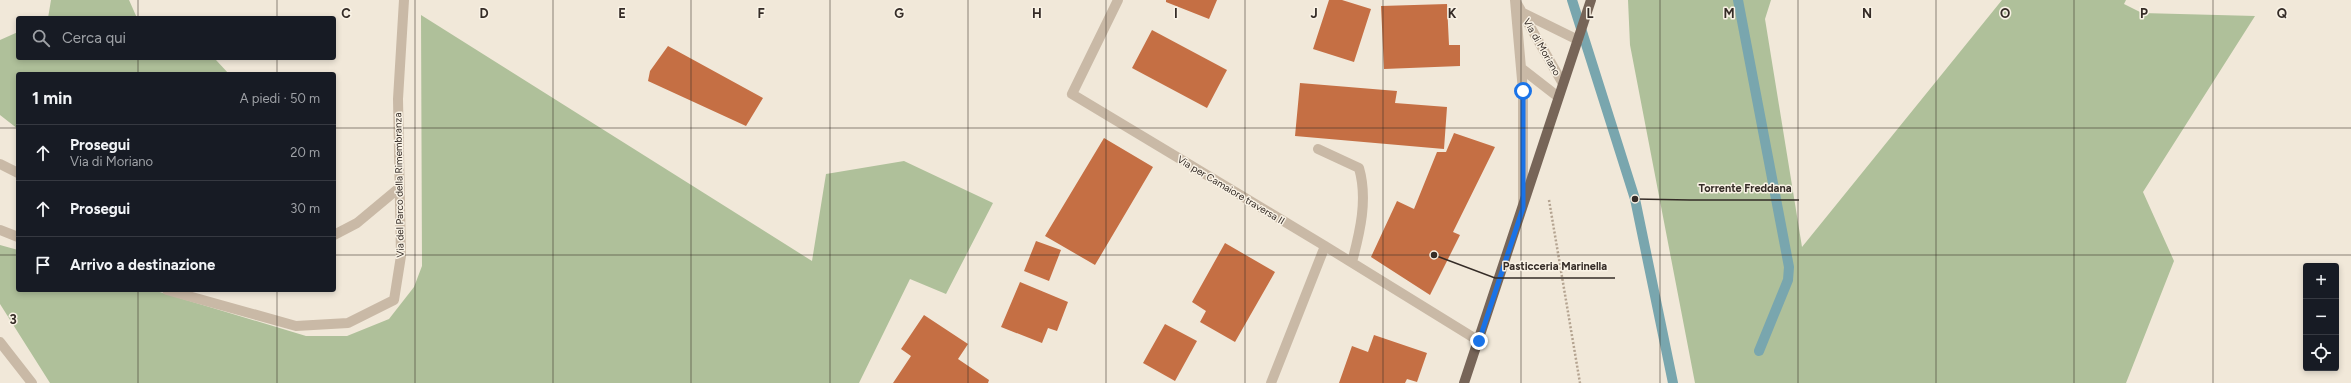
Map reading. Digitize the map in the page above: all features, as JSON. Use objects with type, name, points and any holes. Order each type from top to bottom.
[{"type":"main road","points":[[1464,383],[1523,208],[1557,96],[1591,0]]},
{"type":"street","name":"Via del Parco della Rimembranza","points":[[174,292],[296,326],[348,323],[394,300],[401,256],[398,99],[404,0]]},
{"type":"street","name":"Via per Camaiore traversa II","points":[[1118,0],[1072,94],[1352,262],[1479,341]]},
{"type":"street","name":"Via di Moriano","points":[[1515,0],[1562,82]]},
{"type":"street","name":"Via di Moriano","points":[[1515,0],[1523,91],[1523,208]]},
{"type":"street","name":"Via di Moriano","points":[[1523,13],[1578,40]]},
{"type":"street","name":"Via di Moriano","points":[[1521,68],[1557,96]]},
{"type":"street","points":[[1318,149],[1359,168],[1363,181],[1363,208],[1359,235],[1352,262]]},
{"type":"street","points":[[0,164],[16,172]]},
{"type":"street","points":[[336,234],[357,223],[399,188]]},
{"type":"street","points":[[0,230],[16,236]]},
{"type":"street","points":[[1271,383],[1325,246]]},
{"type":"street","points":[[0,342],[32,383]]},
{"type":"path","points":[[1549,198],[1580,383]]},
{"type":"green space","points":[[51,0],[129,0],[136,16],[48,16]]},
{"type":"green space","points":[[1628,0],[1771,0],[1765,19],[1802,247],[2002,0],[2126,0],[2124,4],[2142,13],[2255,16],[2143,192],[2174,261],[2126,383],[1695,383],[1630,45]]},
{"type":"green space","points":[[421,15],[812,261],[826,174],[904,161],[993,203],[946,294],[910,279],[859,383],[50,383],[0,304],[0,245],[16,249],[16,292],[160,292],[306,336],[347,336],[389,319],[414,287],[422,266]]},
{"type":"green space","points":[[16,33],[16,60],[216,60],[227,72],[16,72],[16,127],[0,115],[0,40]]},
{"type":"building","points":[[1166,0],[1217,0],[1209,19],[1166,2]]},
{"type":"building","points":[[1329,0],[1342,0],[1371,9],[1354,62],[1313,49]]},
{"type":"building","points":[[1447,4],[1449,45],[1460,45],[1460,66],[1384,69],[1381,6]]},
{"type":"building","points":[[1152,30],[1227,70],[1207,108],[1132,68]]},
{"type":"building","points":[[668,46],[763,98],[746,126],[648,81],[650,71]]},
{"type":"building","points":[[1300,83],[1397,91],[1395,103],[1447,107],[1444,149],[1295,136]]},
{"type":"building","points":[[1454,133],[1495,147],[1453,232],[1460,235],[1430,295],[1371,257],[1397,201],[1414,209],[1437,152],[1446,152]]},
{"type":"building","points":[[1104,138],[1153,167],[1095,265],[1045,236]]},
{"type":"building","points":[[1036,241],[1061,250],[1049,281],[1024,271]]},
{"type":"building","points":[[1225,243],[1275,272],[1235,342],[1200,322],[1206,311],[1192,302]]},
{"type":"building","points":[[1020,282],[1068,302],[1057,331],[1048,328],[1042,343],[1001,327]]},
{"type":"building","points":[[924,315],[968,344],[958,359],[989,380],[988,383],[893,383],[911,356],[901,349]]},
{"type":"building","points":[[1165,324],[1197,341],[1175,381],[1143,363]]},
{"type":"building","points":[[1374,335],[1427,353],[1417,382],[1407,379],[1405,383],[1339,383],[1352,346],[1368,352]]},
{"type":"waterway","points":[[1572,0],[1635,199],[1673,383]]},
{"type":"waterway","points":[[1738,0],[1789,267],[1788,280],[1759,351]]},
{"type":"place","name":"Torrente Freddana","points":[[1635,199]]},
{"type":"place","name":"Pasticceria Marinella","points":[[1434,255]]},
{"type":"route","points":[[1479,341],[1523,208],[1523,91]]}]
